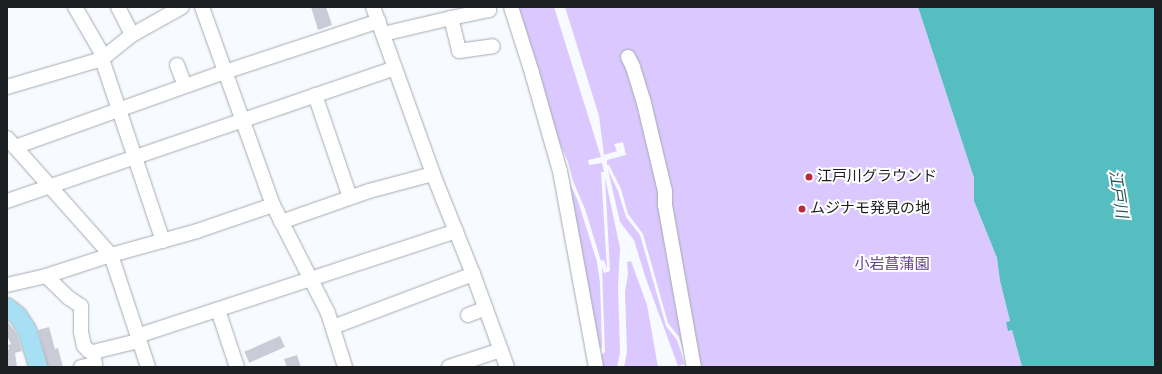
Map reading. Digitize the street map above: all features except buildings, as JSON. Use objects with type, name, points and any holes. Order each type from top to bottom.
[{"type":"main road","points":[[7,307],[18,316],[27,330],[38,367]]},
{"type":"street","points":[[76,7],[103,58],[164,241]]},
{"type":"street","points":[[118,7],[132,35]]},
{"type":"street","points":[[7,87],[103,58],[132,35],[182,7]]},
{"type":"street","points":[[202,7],[273,205],[328,313],[345,367]]},
{"type":"street","points":[[373,7],[433,174],[473,274],[507,367]]},
{"type":"street","points":[[148,367],[112,255],[11,142],[119,109],[225,72],[381,28],[451,18],[489,10],[489,7]]},
{"type":"street","points":[[510,7],[532,73],[560,170],[596,367]]},
{"type":"street","points":[[451,18],[459,51],[493,46]]},
{"type":"street","points":[[628,57],[633,67],[644,103],[665,191],[665,205],[694,367]]},
{"type":"street","points":[[177,65],[185,86]]},
{"type":"street","points":[[7,201],[396,68]]},
{"type":"street","points":[[315,95],[350,197]]},
{"type":"street","points":[[281,222],[350,197],[433,174]]},
{"type":"street","points":[[7,285],[46,276],[112,255],[164,241],[273,205]]},
{"type":"street","points":[[46,276],[69,298],[81,306],[81,332],[84,346],[89,351],[93,352],[456,231]]},
{"type":"street","points":[[333,328],[473,274]]},
{"type":"street","points":[[468,315],[486,308]]},
{"type":"street","points":[[218,310],[237,367]]},
{"type":"street","points":[[449,367],[501,350]]},
{"type":"street","points":[[81,367],[95,364],[93,352]]},
{"type":"green space","points":[[513,7],[554,7],[601,157],[588,160],[589,165],[602,163],[604,172],[601,172],[607,269],[604,260],[601,261],[585,209],[559,142]]},
{"type":"green space","name":"江戸川グラウンド","points":[[565,7],[918,7],[974,178],[974,201],[997,258],[1000,281],[1010,321],[1006,322],[1012,330],[1022,367],[688,367],[679,337],[668,323],[643,234],[628,214],[621,189],[609,165],[607,165],[607,160],[626,155],[623,142],[614,144],[617,151],[604,155],[599,116]]},
{"type":"green space","points":[[556,144],[566,164],[569,182],[578,201],[597,262],[600,283],[602,347],[597,351]]},
{"type":"green space","points":[[608,170],[618,191],[626,217],[640,235],[666,326],[677,340],[685,364],[678,366],[645,276],[634,240],[620,222]]},
{"type":"green space","points":[[605,177],[620,248],[618,287],[620,353],[617,367],[602,367],[601,355],[605,352],[602,267],[604,273],[610,271]]},
{"type":"green space","points":[[631,261],[647,305],[658,367],[624,367],[627,352],[625,292],[628,274],[627,262]]},
{"type":"water","name":"江戸川","points":[[918,7],[1155,7],[1155,367],[1022,367],[1012,330],[1008,331],[1006,322],[1010,321],[1000,281],[997,258],[974,201],[974,178]]},
{"type":"place","name":"江戸川グラウンド","points":[[809,177]]},
{"type":"place","name":"ムジナモ発見の地","points":[[802,209]]},
{"type":"park label","name":"小岩菖蒲園","points":[[892,265]]}]
